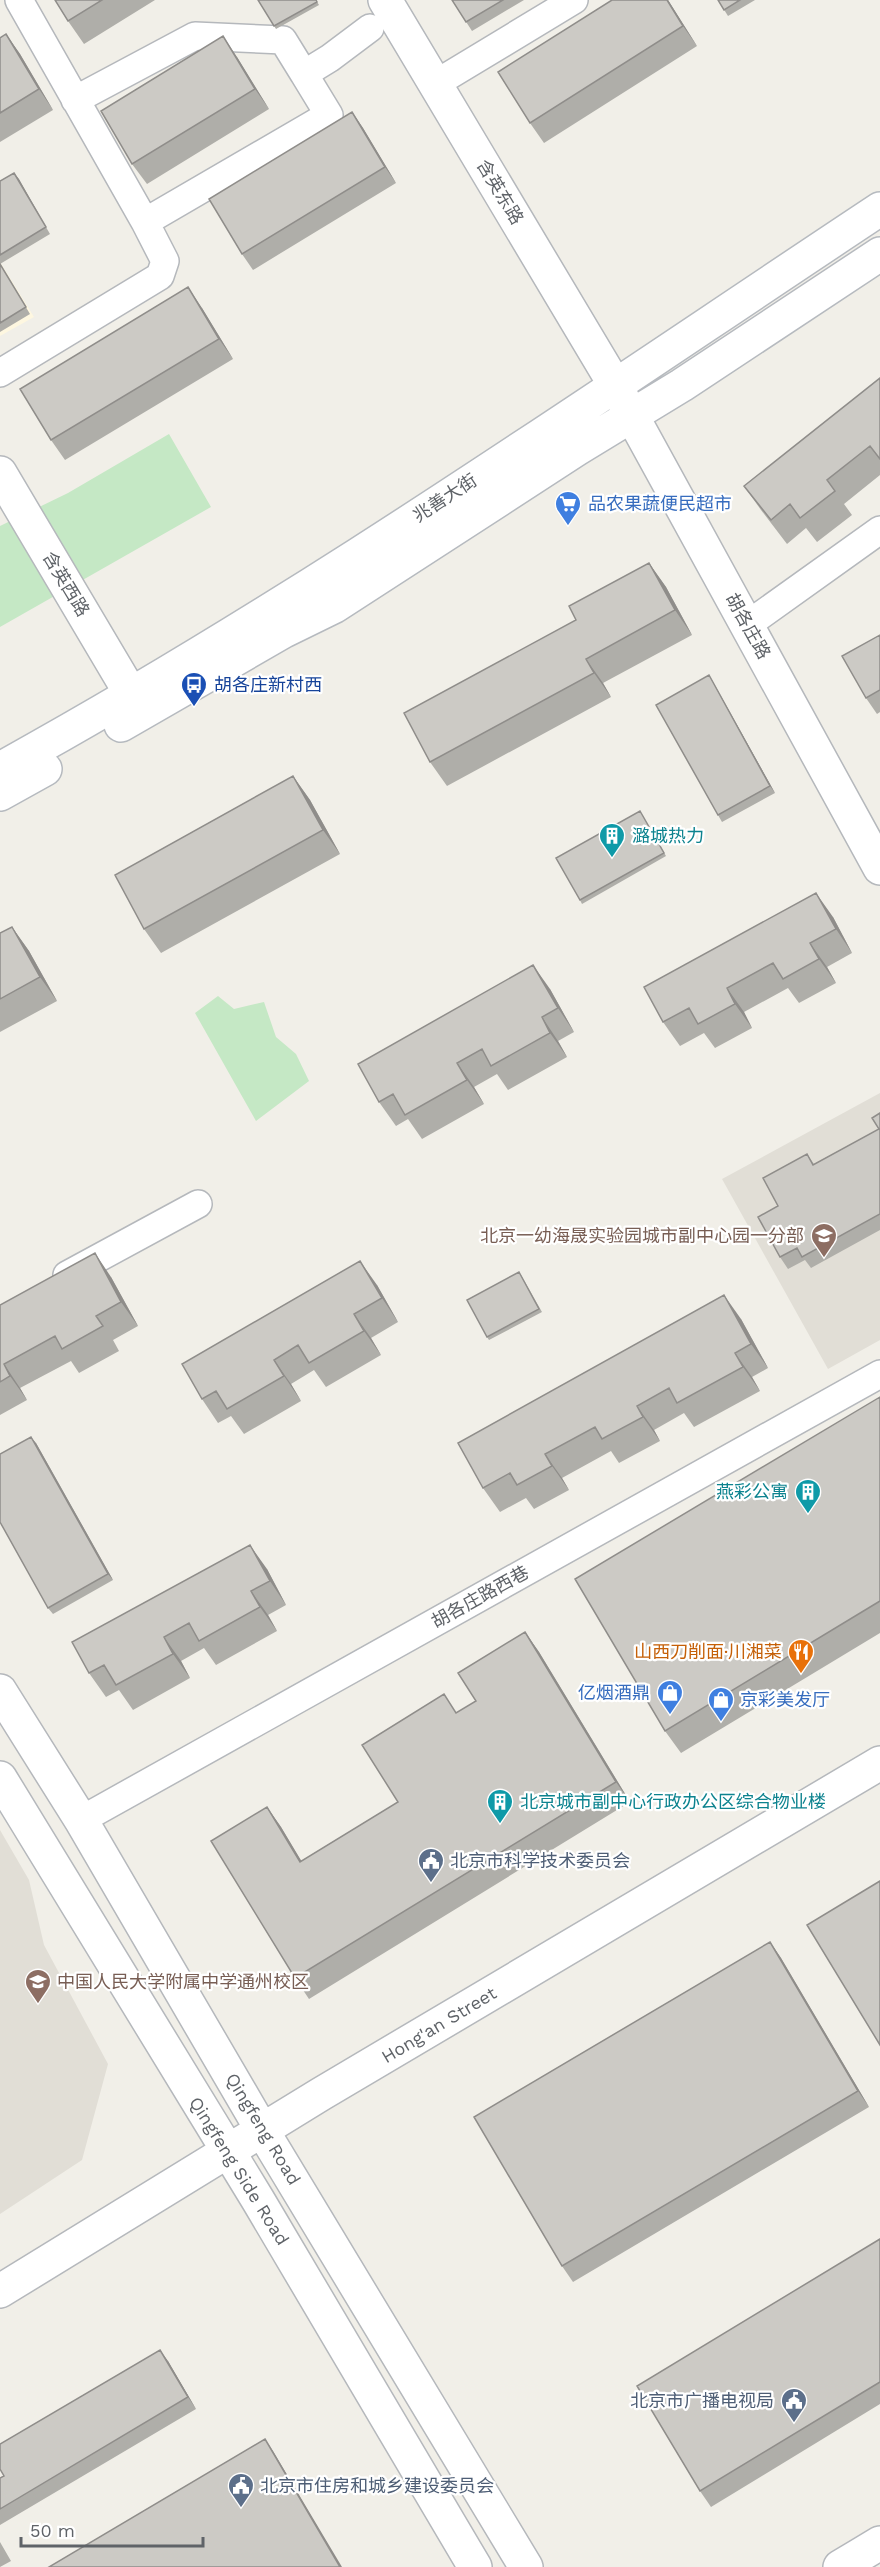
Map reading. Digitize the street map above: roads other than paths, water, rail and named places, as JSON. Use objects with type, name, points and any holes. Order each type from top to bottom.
[{"type":"street","points":[[0,373],[160,276],[165,261],[19,0]]},
{"type":"street","points":[[435,84],[574,0]]},
{"type":"street","points":[[304,74],[330,58],[377,14]]},
{"type":"street","name":"含英东路","points":[[377,14],[435,84],[615,385]]},
{"type":"street","points":[[75,100],[195,36],[283,40],[329,115],[145,222]]},
{"type":"street","name":"兆善大街","points":[[0,769],[313,585],[880,209]]},
{"type":"street","name":"兆善大街","points":[[0,795],[284,631],[334,606],[682,385],[880,254]]},
{"type":"street","name":"胡各庄路","points":[[615,385],[880,868]]},
{"type":"street","name":"含英西路","points":[[0,473],[131,694]]},
{"type":"street","points":[[747,625],[880,530]]},
{"type":"street","points":[[42,1288],[198,1204]]},
{"type":"street","name":"胡各庄路西巷","points":[[81,1820],[880,1374]]},
{"type":"street","name":"Qingfeng Road","points":[[0,1691],[81,1820],[262,2130],[526,2567]]},
{"type":"street","name":"Hong'an Street","points":[[0,2291],[262,2130],[880,1763]]},
{"type":"street","name":"Qingfeng Side Road","points":[[0,1778],[226,2152],[258,2200],[475,2567]]},
{"type":"street","points":[[840,2567],[880,2543]]},
{"type":"place","name":"品农果蔬便民超市","points":[[568,527]]},
{"type":"place","name":"胡各庄新村西","points":[[194,708]]},
{"type":"place","name":"潞城热力","points":[[612,859]]},
{"type":"place","name":"北京一幼海晟实验园城市副中心园一分部","points":[[824,1259]]},
{"type":"place","name":"燕彩公寓","points":[[808,1515]]},
{"type":"place","name":"山西刀削面·川湘菜","points":[[801,1675]]},
{"type":"place","name":"亿烟酒鼎","points":[[670,1716]]},
{"type":"place","name":"京彩美发厅","points":[[721,1723]]},
{"type":"place","name":"北京城市副中心行政办公区综合物业楼","points":[[500,1825]]},
{"type":"place","name":"北京市科学技术委员会","points":[[431,1884]]},
{"type":"place","name":"中国人民大学附属中学通州校区","points":[[38,2005]]},
{"type":"place","name":"北京市广播电视局","points":[[794,2424]]},
{"type":"place","name":"北京市住房和城乡建设委员会","points":[[241,2509]]}]
